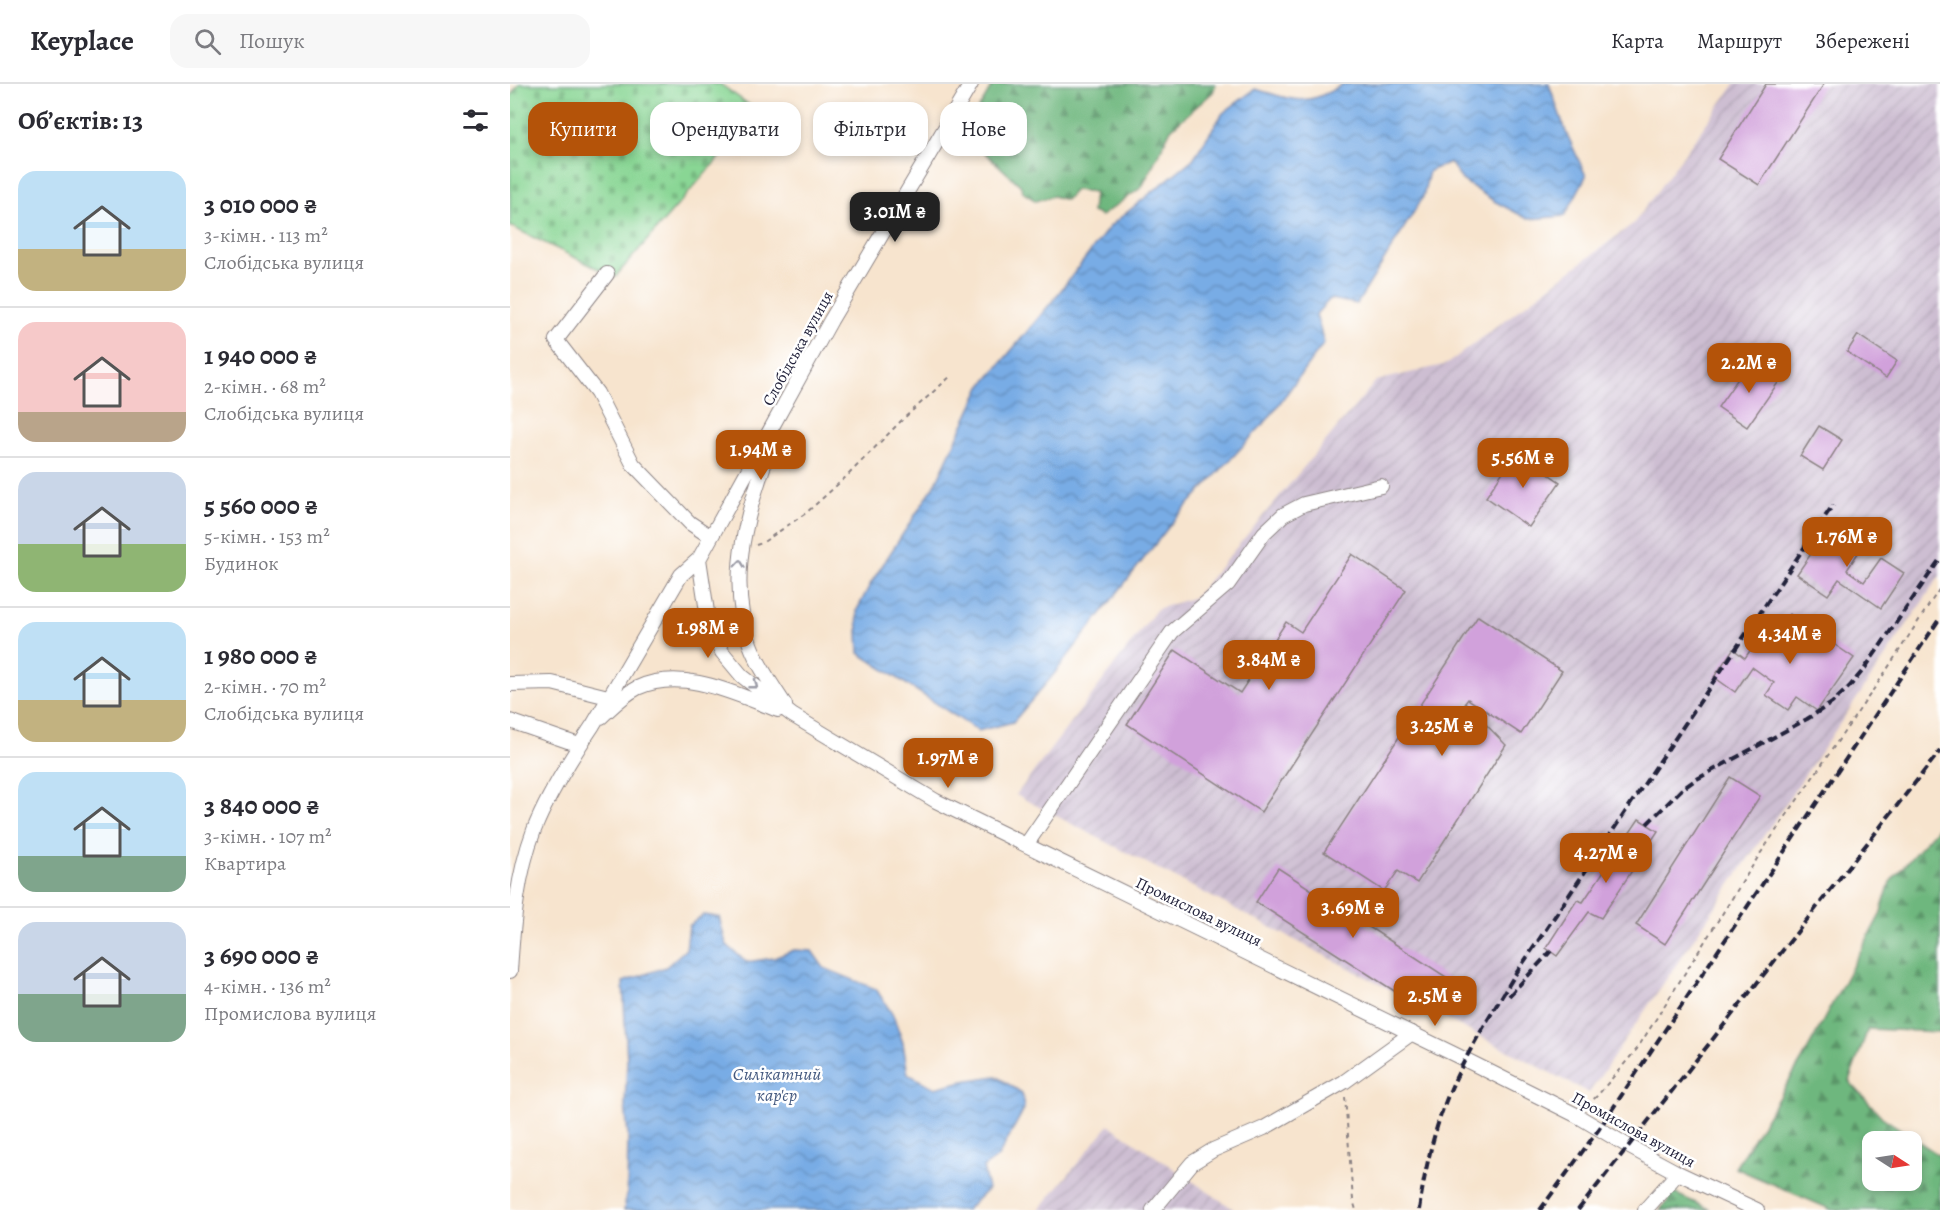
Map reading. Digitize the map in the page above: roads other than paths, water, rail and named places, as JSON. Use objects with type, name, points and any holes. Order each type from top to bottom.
[{"type":"street","name":"Слобідська вулиця","points":[[593,725],[681,575],[699,559],[831,320],[971,84]]},
{"type":"street","points":[[607,274],[556,340],[597,393],[633,464],[690,523],[711,537]]},
{"type":"street","points":[[792,715],[750,645],[741,609],[739,578],[742,549],[752,500],[794,387]]},
{"type":"street","points":[[1026,844],[1172,632],[1228,584],[1264,533],[1283,515],[1304,504],[1381,486]]},
{"type":"street","points":[[699,559],[709,625],[722,652],[742,676],[792,715]]},
{"type":"street","points":[[510,971],[511,932],[523,869],[534,830],[579,745],[593,725],[625,695],[655,682],[692,681],[724,689],[792,715]]},
{"type":"street","points":[[510,684],[552,683],[608,697]]},
{"type":"street","name":"Промислова вулиця","points":[[792,715],[936,801],[1412,1033],[1576,1115],[1678,1173],[1757,1210]]},
{"type":"street","points":[[510,721],[579,745]]},
{"type":"street","points":[[1153,1210],[1192,1163],[1213,1150],[1264,1128],[1344,1082],[1412,1033]]},
{"type":"street","points":[[1645,1210],[1678,1173]]},
{"type":"water","points":[[1343,84],[1549,84],[1566,132],[1586,176],[1565,216],[1528,219],[1494,201],[1462,180],[1450,162],[1429,171],[1423,197],[1357,304],[1330,299],[1316,314],[1324,343],[1268,419],[1174,520],[1050,679],[1013,722],[978,731],[859,653],[857,610],[871,583],[936,483],[981,387],[1055,298],[1110,226],[1193,159],[1223,113],[1255,89],[1300,100],[1330,92]]},
{"type":"water","name":"Силікатний кар'єр","points":[[703,915],[719,917],[726,944],[746,962],[774,958],[794,950],[812,951],[824,968],[876,989],[893,1015],[903,1043],[908,1074],[935,1088],[996,1076],[1022,1093],[1024,1109],[998,1157],[983,1168],[988,1189],[966,1210],[624,1210],[627,1192],[628,1135],[625,1104],[627,1061],[623,982],[666,967],[686,949],[689,926]]},
{"type":"railway","points":[[1419,1210],[1428,1163],[1441,1116],[1452,1086],[1481,1031],[1513,978],[1833,505]]},
{"type":"railway","points":[[1647,824],[1681,790],[1695,780],[1832,703],[1865,668],[1940,559]]},
{"type":"railway","points":[[1540,1210],[1599,1129],[1940,618]]},
{"type":"railway","points":[[1578,1210],[1940,751]]},
{"type":"railway","points":[[1509,996],[1551,951]]}]
